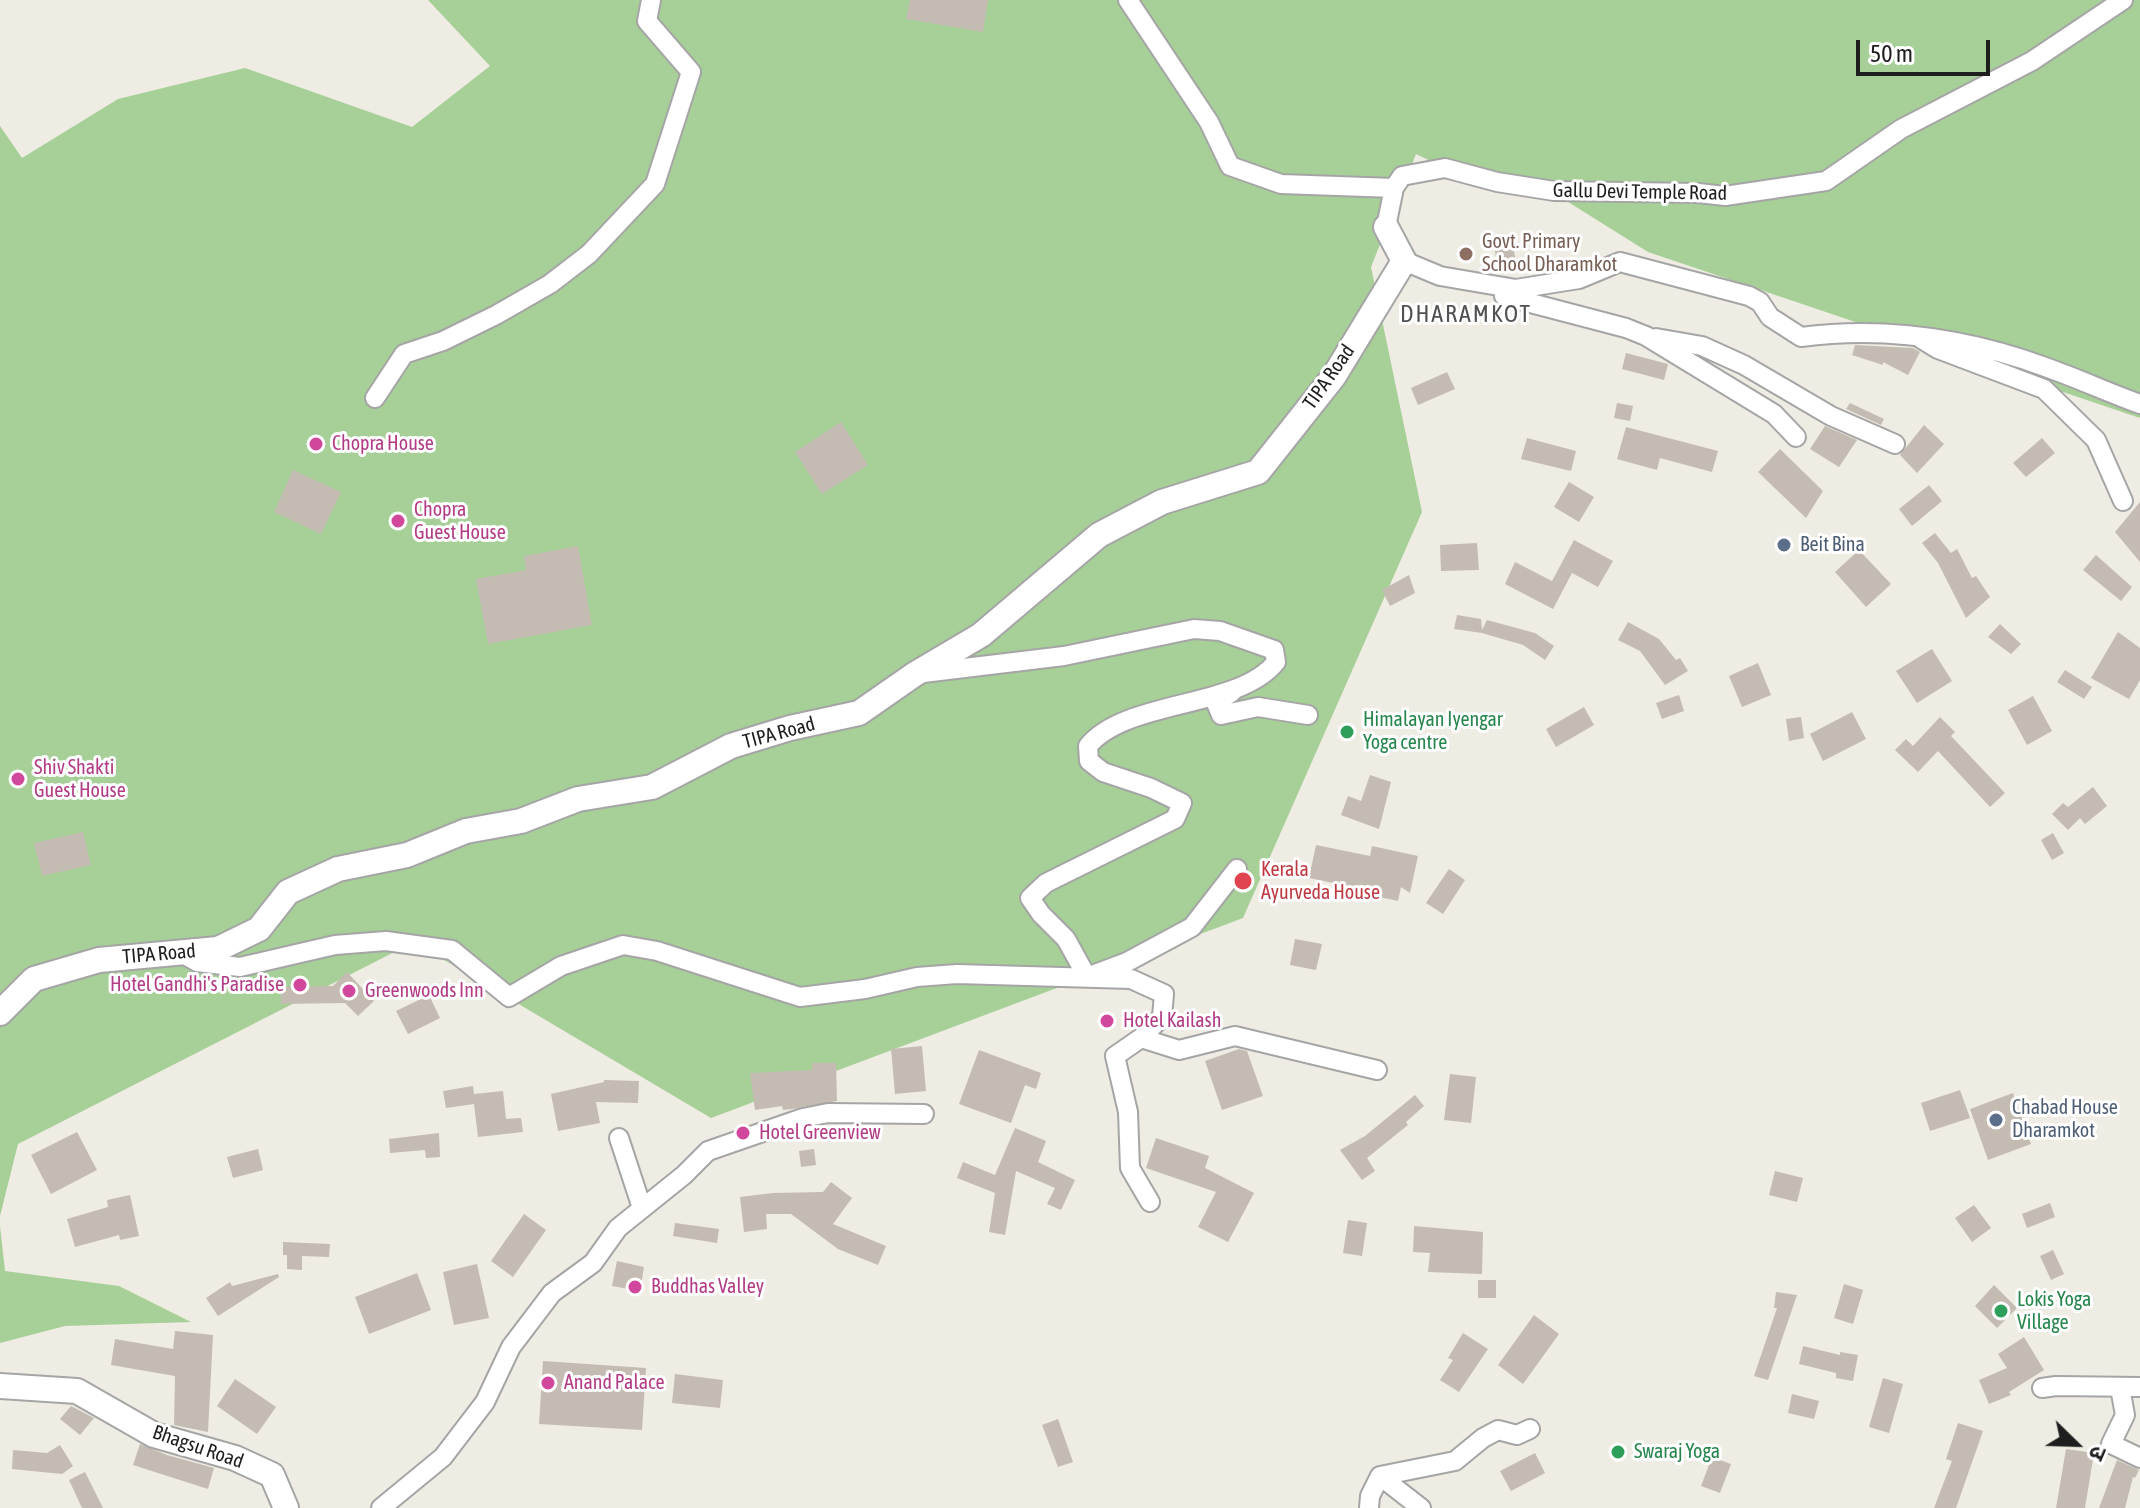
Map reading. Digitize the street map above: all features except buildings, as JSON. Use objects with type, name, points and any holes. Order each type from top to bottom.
[{"type":"street","points":[[375,398],[404,354],[443,341],[550,284],[589,254],[655,184],[691,72],[647,21],[651,0]]},
{"type":"street","points":[[1128,0],[1209,122],[1230,166],[1281,184],[1394,188],[1386,227],[1404,261],[1470,287],[1646,336],[1774,414],[1796,437]]},
{"type":"street","name":"Gallu Devi Temple Road","points":[[1394,188],[1402,176],[1445,168],[1497,182],[1554,191],[1725,196],[1826,181],[1901,129],[2032,61],[2123,0]]},
{"type":"street","name":"TIPA Road","points":[[0,1013],[34,979],[99,960],[218,949],[259,929],[288,892],[338,869],[407,855],[466,831],[521,821],[578,799],[652,787],[731,746],[790,728],[859,713],[915,674],[981,635],[1099,535],[1162,502],[1258,472],[1334,376],[1404,261]]},
{"type":"street","points":[[1440,276],[1516,289],[1579,279],[1620,262],[1749,296],[1760,302],[1770,317],[1801,337],[1847,331],[1944,338],[2045,367],[2140,404]]},
{"type":"street","points":[[1914,334],[1938,349],[2044,389],[2096,440],[2123,501]]},
{"type":"street","points":[[1646,336],[1702,346],[1744,365],[1831,416],[1895,444]]},
{"type":"street","points":[[915,674],[1064,656],[1194,629],[1220,631],[1274,650],[1276,662],[1265,675],[1119,724],[1099,733],[1088,746],[1089,761],[1103,772],[1151,788],[1182,803],[1175,819],[1046,883],[1030,898],[1066,939],[1087,977]]},
{"type":"street","points":[[1241,685],[1216,703],[1221,715],[1258,707],[1308,715]]},
{"type":"street","points":[[1087,977],[1127,962],[1192,927],[1237,869]]},
{"type":"street","points":[[181,952],[197,962],[240,967],[335,945],[386,941],[426,946],[452,950],[509,997],[561,966],[623,945],[657,951],[800,997],[931,976],[1131,979],[1164,994],[1162,1017],[1141,1038],[1115,1056],[1128,1112],[1130,1168],[1150,1202]]},
{"type":"street","points":[[1141,1038],[1179,1050],[1235,1036],[1377,1070]]},
{"type":"street","points":[[381,1508],[443,1457],[485,1402],[511,1347],[552,1293],[593,1263],[618,1228],[684,1175],[708,1151],[803,1118],[828,1113],[924,1114]]},
{"type":"street","points":[[619,1138],[642,1208]]},
{"type":"street","name":"Bhagsu Road","points":[[0,1386],[77,1391],[154,1435],[235,1458],[272,1475],[286,1508]]},
{"type":"street","points":[[2042,1388],[2140,1387]]},
{"type":"street","points":[[2120,1388],[2125,1415],[2111,1444],[2140,1458]]},
{"type":"street","points":[[1380,1476],[1455,1461],[1498,1430],[1517,1435],[1530,1429]]},
{"type":"street","points":[[1369,1508],[1370,1496],[1380,1476]]},
{"type":"street","points":[[1380,1476],[1421,1508]]},
{"type":"green space","points":[[428,0],[2140,0],[2140,418],[1648,252],[1557,195],[1445,168],[1416,154],[1371,267],[1422,512],[1243,918],[711,1118],[414,942],[18,1144],[0,1216],[0,126],[22,158],[118,99],[245,68],[412,127],[490,66]]},
{"type":"green space","points":[[0,1226],[5,1271],[119,1286],[191,1322],[65,1326],[0,1343]]},
{"type":"place","name":"Govt. Primary School Dharamkot","points":[[1466,254]]},
{"type":"place","name":"Chopra House","points":[[316,444]]},
{"type":"place","name":"Chopra Guest House","points":[[398,521]]},
{"type":"place","name":"Beit Bina","points":[[1784,545]]},
{"type":"place","name":"Himalayan Iyengar Yoga centre","points":[[1347,732]]},
{"type":"place","name":"Shiv Shakti Guest House","points":[[18,779]]},
{"type":"place","name":"Kerala Ayurveda House","points":[[1243,881]]},
{"type":"place","name":"Hotel Gandhi's Paradise","points":[[300,985]]},
{"type":"place","name":"Greenwoods Inn","points":[[349,991]]},
{"type":"place","name":"Hotel Kailash","points":[[1107,1021]]},
{"type":"place","name":"Chabad House Dharamkot","points":[[1996,1120]]},
{"type":"place","name":"Hotel Greenview","points":[[743,1133]]},
{"type":"place","name":"Buddhas Valley","points":[[635,1287]]},
{"type":"place","name":"Lokis Yoga Village","points":[[2001,1311]]},
{"type":"place","name":"Anand Palace","points":[[548,1383]]},
{"type":"place","name":"Swaraj Yoga","points":[[1618,1452]]},
{"type":"district","name":"DHARAMKOT","points":[[1466,314]]}]
